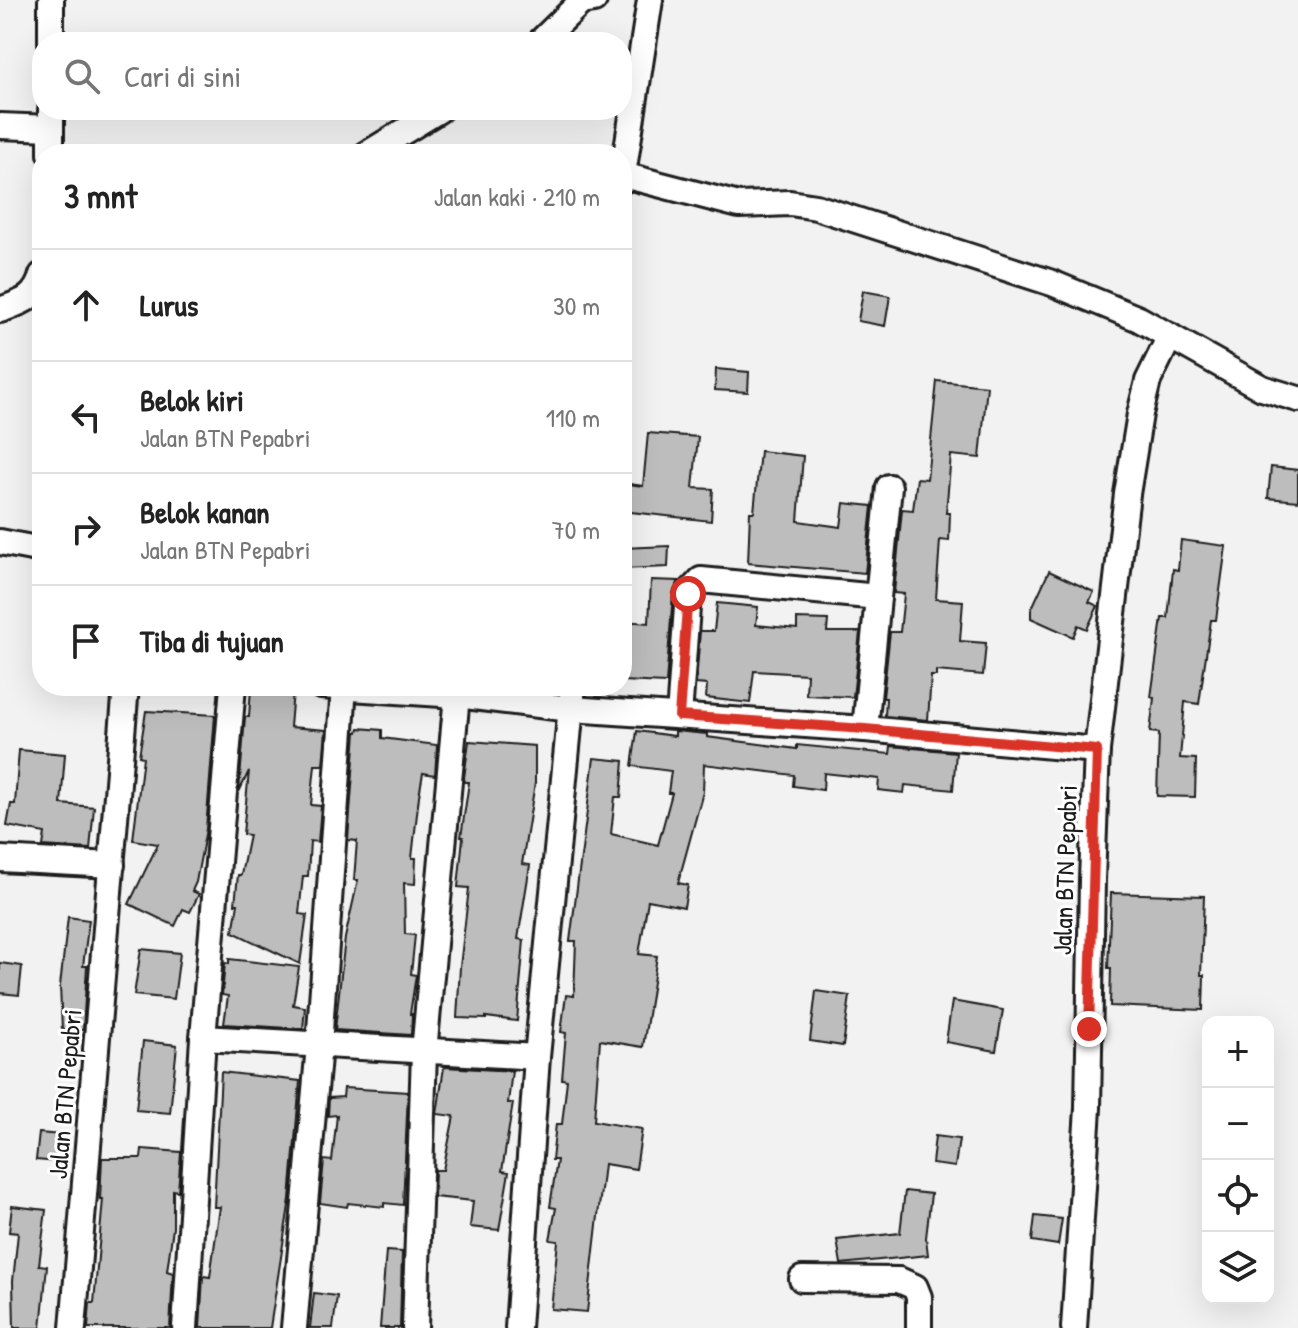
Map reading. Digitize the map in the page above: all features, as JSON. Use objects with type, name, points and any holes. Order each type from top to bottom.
[{"type":"street","points":[[51,0],[51,32]]},
{"type":"street","points":[[550,32],[581,2],[594,0]]},
{"type":"street","points":[[632,117],[650,0]]},
{"type":"street","points":[[0,126],[44,120]]},
{"type":"street","points":[[51,120],[51,144]]},
{"type":"street","points":[[383,144],[423,120]]},
{"type":"street","points":[[628,144],[631,120]]},
{"type":"street","points":[[632,177],[739,205],[790,203],[816,207],[1027,274],[1139,319],[1262,388],[1298,399]]},
{"type":"street","points":[[0,310],[32,295]]},
{"type":"street","points":[[1097,750],[1127,494],[1140,414],[1148,381],[1170,336]]},
{"type":"street","points":[[865,729],[889,487]]},
{"type":"street","points":[[0,542],[32,548]]},
{"type":"street","points":[[679,716],[688,594],[701,580],[878,597]]},
{"type":"street","name":"Jalan BTN Pepabri","points":[[73,1328],[125,696]]},
{"type":"street","points":[[185,1328],[203,1038],[232,696]]},
{"type":"street","name":"Jalan BTN Pepabri","points":[[294,1328],[319,1045],[336,696]]},
{"type":"street","points":[[415,1328],[424,1052],[457,696]]},
{"type":"street","name":"Jalan BTN Pepabri","points":[[514,696],[572,697],[679,716],[1097,750],[1088,1108],[1074,1328]]},
{"type":"street","points":[[518,1328],[537,1057],[572,697]]},
{"type":"street","points":[[0,859],[112,865]]},
{"type":"street","points":[[203,1038],[537,1057]]},
{"type":"street","points":[[802,1279],[899,1280],[915,1287],[919,1297],[919,1328]]},
{"type":"building","points":[[863,291],[890,296],[885,326],[858,321]]},
{"type":"building","points":[[716,369],[749,372],[748,392],[715,390]]},
{"type":"building","points":[[937,381],[987,386],[980,458],[951,455],[946,513],[950,513],[949,541],[940,540],[936,599],[963,601],[960,641],[986,643],[983,675],[936,671],[936,676],[931,676],[928,720],[885,716],[886,698],[883,698],[890,632],[900,632],[904,594],[894,593],[902,509],[913,510],[917,478],[927,479]]},
{"type":"building","points":[[648,433],[698,437],[693,488],[713,489],[711,521],[632,512],[632,484],[643,486]]},
{"type":"building","points":[[760,451],[803,456],[798,521],[841,527],[844,503],[872,506],[865,573],[748,563],[750,512],[754,512]]},
{"type":"building","points":[[1271,467],[1298,470],[1298,501],[1268,498]]},
{"type":"building","points":[[1181,540],[1226,546],[1216,620],[1211,620],[1199,704],[1185,702],[1180,758],[1196,759],[1195,797],[1157,796],[1159,733],[1150,732],[1154,698],[1151,697],[1162,618],[1168,618],[1173,569],[1178,570]]},
{"type":"building","points":[[669,546],[668,567],[632,569],[632,548]]},
{"type":"building","points":[[1049,571],[1094,592],[1089,602],[1098,606],[1087,629],[1078,625],[1073,637],[1031,618],[1031,610]]},
{"type":"building","points":[[651,580],[679,581],[673,593],[666,683],[632,681],[632,622],[649,623]]},
{"type":"building","points":[[717,603],[758,607],[756,625],[797,629],[797,619],[828,620],[827,632],[860,632],[853,697],[806,695],[807,674],[754,671],[750,703],[706,698],[707,685],[696,684],[700,631],[714,631]]},
{"type":"building","points":[[250,696],[293,696],[290,727],[326,730],[323,765],[315,765],[311,805],[321,806],[318,842],[310,841],[308,876],[303,876],[299,914],[307,915],[300,964],[233,932],[238,904],[235,904],[238,875],[241,875],[249,835],[243,834],[249,771],[239,792],[245,717],[249,717]]},
{"type":"building","points":[[146,711],[215,715],[206,829],[192,891],[199,894],[190,912],[183,909],[175,926],[129,904],[158,844],[133,840],[143,757],[139,756]]},
{"type":"building","points":[[359,728],[382,730],[382,738],[437,745],[435,775],[423,773],[419,796],[412,858],[416,858],[415,884],[404,883],[405,934],[415,935],[411,974],[416,975],[410,1014],[411,1035],[335,1030],[345,938],[358,880],[354,880],[357,841],[348,840],[356,732]]},
{"type":"building","points":[[637,731],[675,736],[675,731],[707,734],[707,737],[797,749],[797,745],[890,754],[891,746],[956,752],[953,790],[905,785],[904,793],[878,790],[879,779],[824,773],[823,790],[793,786],[794,775],[704,764],[703,792],[678,883],[688,885],[684,907],[648,900],[639,954],[657,956],[643,1047],[600,1040],[594,1121],[642,1129],[636,1169],[604,1164],[587,1312],[551,1309],[558,1241],[550,1240],[556,1208],[550,1207],[557,1160],[552,1160],[556,1124],[562,1124],[567,1080],[562,1079],[566,1033],[561,1032],[566,995],[574,996],[576,941],[570,941],[594,758],[624,761],[621,797],[615,797],[611,834],[658,845],[672,793],[668,793],[671,771],[632,766]]},
{"type":"building","points":[[469,741],[535,746],[535,783],[522,864],[530,865],[518,939],[524,940],[517,1021],[486,1017],[457,1018],[469,888],[458,887],[469,782],[465,782],[464,778]]},
{"type":"building","points":[[19,750],[65,754],[61,804],[94,807],[90,849],[43,846],[45,833],[7,826],[11,804],[15,804]]},
{"type":"building","points":[[1111,893],[1204,896],[1203,1010],[1110,1006]]},
{"type":"building","points":[[68,917],[89,920],[83,966],[87,966],[83,1030],[62,1030],[60,986]]},
{"type":"building","points":[[141,949],[180,953],[174,999],[134,995]]},
{"type":"building","points":[[229,959],[299,967],[293,1005],[305,1007],[303,1029],[224,1024],[228,996],[222,995],[225,963],[229,964]]},
{"type":"building","points":[[0,963],[22,966],[19,995],[0,993]]},
{"type":"building","points":[[816,991],[850,996],[843,1046],[810,1041]]},
{"type":"building","points":[[952,1001],[1003,1010],[996,1051],[946,1042]]},
{"type":"building","points":[[143,1041],[177,1045],[170,1113],[136,1110]]},
{"type":"building","points":[[444,1067],[512,1071],[508,1103],[513,1103],[502,1171],[509,1172],[499,1230],[470,1227],[473,1201],[434,1197],[435,1170],[443,1170],[454,1116],[437,1114]]},
{"type":"building","points":[[221,1072],[300,1081],[290,1199],[270,1328],[200,1328],[203,1276],[210,1277],[220,1207],[214,1207]]},
{"type":"building","points":[[344,1088],[408,1092],[403,1205],[384,1203],[384,1207],[348,1203],[347,1207],[320,1203],[324,1160],[332,1161],[337,1115],[328,1116],[329,1098],[343,1097]]},
{"type":"building","points":[[39,1133],[60,1135],[58,1162],[36,1160]]},
{"type":"building","points":[[935,1136],[959,1139],[955,1167],[932,1164]]},
{"type":"building","points":[[142,1149],[181,1152],[178,1191],[173,1190],[173,1228],[167,1271],[173,1273],[170,1328],[88,1328],[90,1303],[94,1303],[103,1199],[100,1199],[102,1158],[141,1158]]},
{"type":"building","points":[[905,1191],[931,1194],[926,1238],[928,1255],[841,1264],[837,1240],[900,1233]]},
{"type":"building","points":[[12,1206],[46,1210],[39,1265],[47,1266],[41,1328],[14,1328],[13,1281],[18,1233],[9,1232]]},
{"type":"building","points":[[1035,1216],[1062,1219],[1058,1245],[1032,1241]]},
{"type":"building","points":[[386,1251],[402,1252],[400,1328],[380,1328]]},
{"type":"building","points":[[314,1293],[337,1296],[333,1328],[310,1328]]},
{"type":"route","points":[[688,594],[679,716],[1097,750],[1089,1029]]}]
